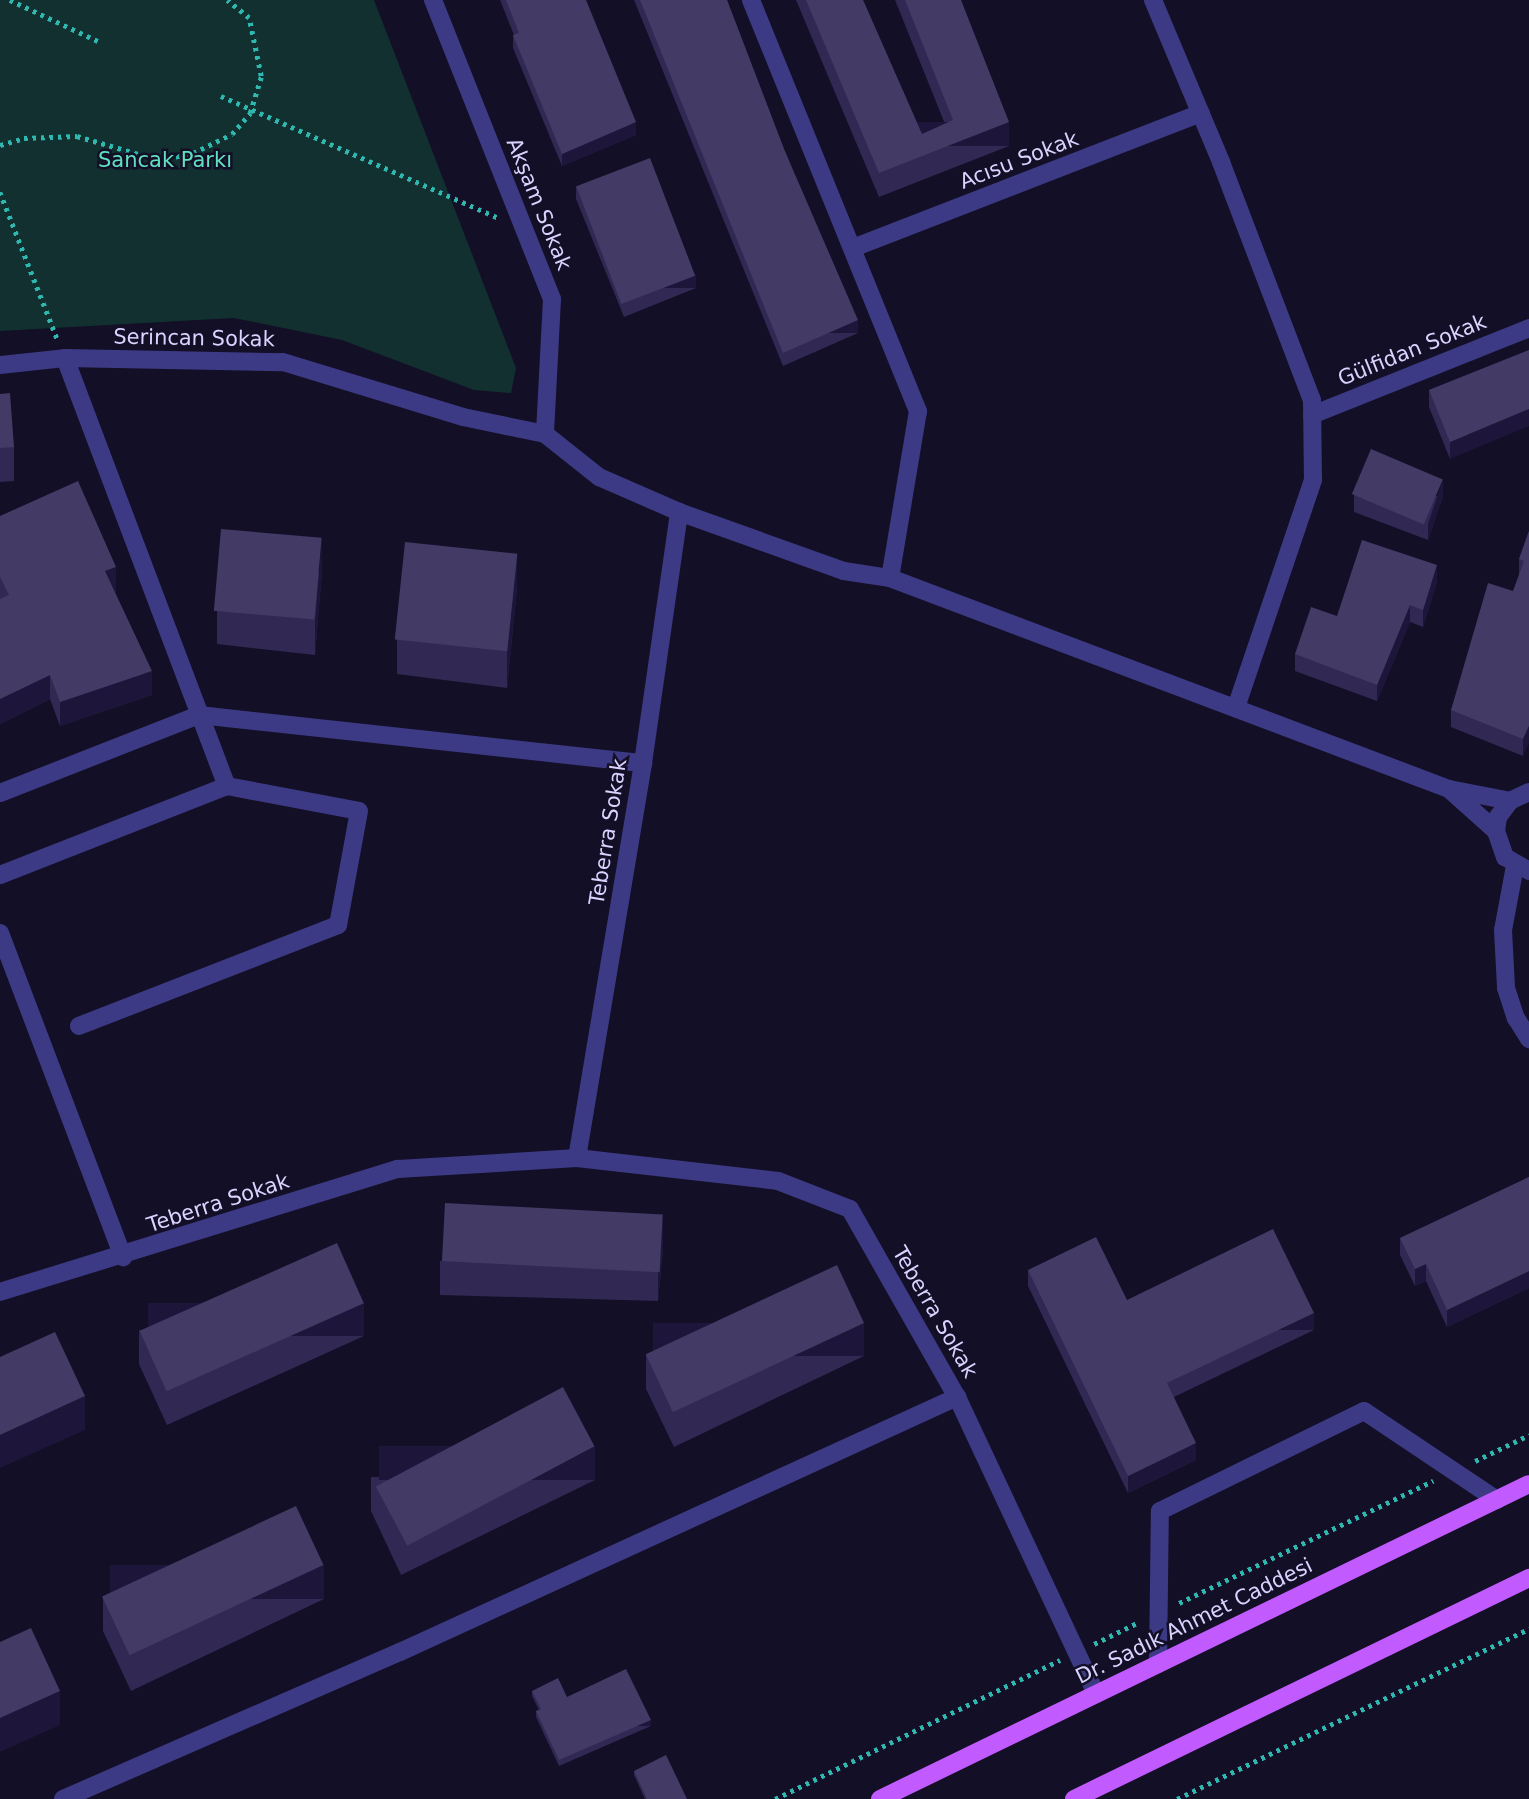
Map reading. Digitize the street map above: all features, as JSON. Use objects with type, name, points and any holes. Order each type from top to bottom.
[{"type":"main road","name":"Dr. Sadık Ahmet Caddesi","points":[[880,1799],[1529,1484]]},
{"type":"main road","points":[[1074,1799],[1529,1578]]},
{"type":"street","name":"Akşam Sokak","points":[[433,0],[552,299],[545,434]]},
{"type":"street","points":[[751,0],[918,411],[890,578]]},
{"type":"street","points":[[1153,0],[1279,308],[1312,400],[1313,480],[1236,708]]},
{"type":"street","name":"Acısu Sokak","points":[[853,248],[1201,113]]},
{"type":"street","name":"Gülfidan Sokak","points":[[1312,415],[1529,328]]},
{"type":"street","points":[[65,358],[227,786]]},
{"type":"street","name":"Serincan Sokak","points":[[0,365],[65,358],[284,362],[463,416],[545,434]]},
{"type":"street","points":[[545,434],[599,477],[679,512],[844,571],[890,578],[1449,789],[1510,801]]},
{"type":"street","name":"Teberra Sokak","points":[[577,1158],[643,762],[679,512]]},
{"type":"street","points":[[0,793],[199,715],[643,762]]},
{"type":"street","points":[[0,875],[227,786],[359,811],[338,925],[79,1027]]},
{"type":"street","points":[[1449,789],[1496,831]]},
{"type":"street","points":[[1529,792],[1510,801],[1498,817],[1496,831],[1504,857],[1522,868],[1503,930],[1506,988],[1516,1018],[1529,1039]]},
{"type":"street","points":[[0,933],[123,1257]]},
{"type":"street","name":"Teberra Sokak","points":[[0,1292],[123,1257],[398,1169],[577,1158],[778,1181],[850,1209],[957,1397],[1096,1694]]},
{"type":"street","points":[[62,1799],[400,1652],[957,1397]]},
{"type":"street","points":[[1158,1664],[1160,1511],[1363,1411],[1497,1500]]},
{"type":"path","points":[[10,0],[98,41]]},
{"type":"path","points":[[0,145],[24,138],[77,136],[159,160],[192,153],[232,134],[251,108],[261,76],[256,38],[249,18],[227,0]]},
{"type":"path","points":[[221,96],[525,230]]},
{"type":"path","points":[[0,192],[65,358]]},
{"type":"path","points":[[1177,1799],[1529,1629]]},
{"type":"green space","name":"Sancak Parkı","points":[[0,0],[374,0],[516,368],[511,393],[474,390],[342,340],[234,318],[0,331]]},
{"type":"building","points":[[506,0],[586,0],[636,122],[562,154],[513,35],[519,33]]},
{"type":"building","points":[[640,0],[727,0],[784,149],[858,320],[783,353]]},
{"type":"building","points":[[806,0],[863,0],[922,134],[953,120],[905,0],[961,0],[1009,122],[879,173]]},
{"type":"building","points":[[650,158],[695,276],[621,304],[576,186]]},
{"type":"building","points":[[1529,350],[1529,409],[1450,442],[1429,390]]},
{"type":"building","points":[[10,393],[14,447],[0,448],[0,394]]},
{"type":"building","points":[[1371,449],[1443,479],[1424,525],[1352,494]]},
{"type":"building","points":[[78,481],[116,567],[105,571],[152,671],[60,702],[50,675],[0,699],[0,599],[9,595],[0,577],[0,516]]},
{"type":"building","points":[[221,529],[322,538],[314,619],[214,611]]},
{"type":"building","points":[[1529,531],[1529,726],[1523,739],[1451,710],[1488,583],[1513,591],[1524,561],[1519,559]]},
{"type":"building","points":[[1362,540],[1437,565],[1423,610],[1410,605],[1377,685],[1295,654],[1311,607],[1337,616]]},
{"type":"building","points":[[405,542],[517,554],[507,651],[395,639]]},
{"type":"building","points":[[1529,1177],[1529,1271],[1447,1310],[1426,1264],[1415,1269],[1400,1238]]},
{"type":"building","points":[[445,1203],[663,1214],[660,1272],[442,1261]]},
{"type":"building","points":[[1273,1229],[1314,1313],[1167,1383],[1196,1443],[1128,1476],[1028,1270],[1096,1237],[1127,1300]]},
{"type":"building","points":[[337,1243],[364,1303],[167,1391],[140,1331]]},
{"type":"building","points":[[837,1265],[864,1323],[673,1412],[646,1354]]},
{"type":"building","points":[[55,1332],[85,1396],[0,1435],[0,1357]]},
{"type":"building","points":[[563,1387],[594,1446],[407,1546],[376,1487]]},
{"type":"building","points":[[296,1506],[323,1565],[130,1655],[102,1596]]},
{"type":"building","points":[[31,1628],[60,1691],[0,1718],[0,1642]]},
{"type":"building","points":[[626,1669],[651,1720],[559,1760],[536,1711],[541,1709],[532,1691],[558,1678],[567,1697]]},
{"type":"building","points":[[666,1755],[687,1799],[647,1799],[634,1771]]}]
